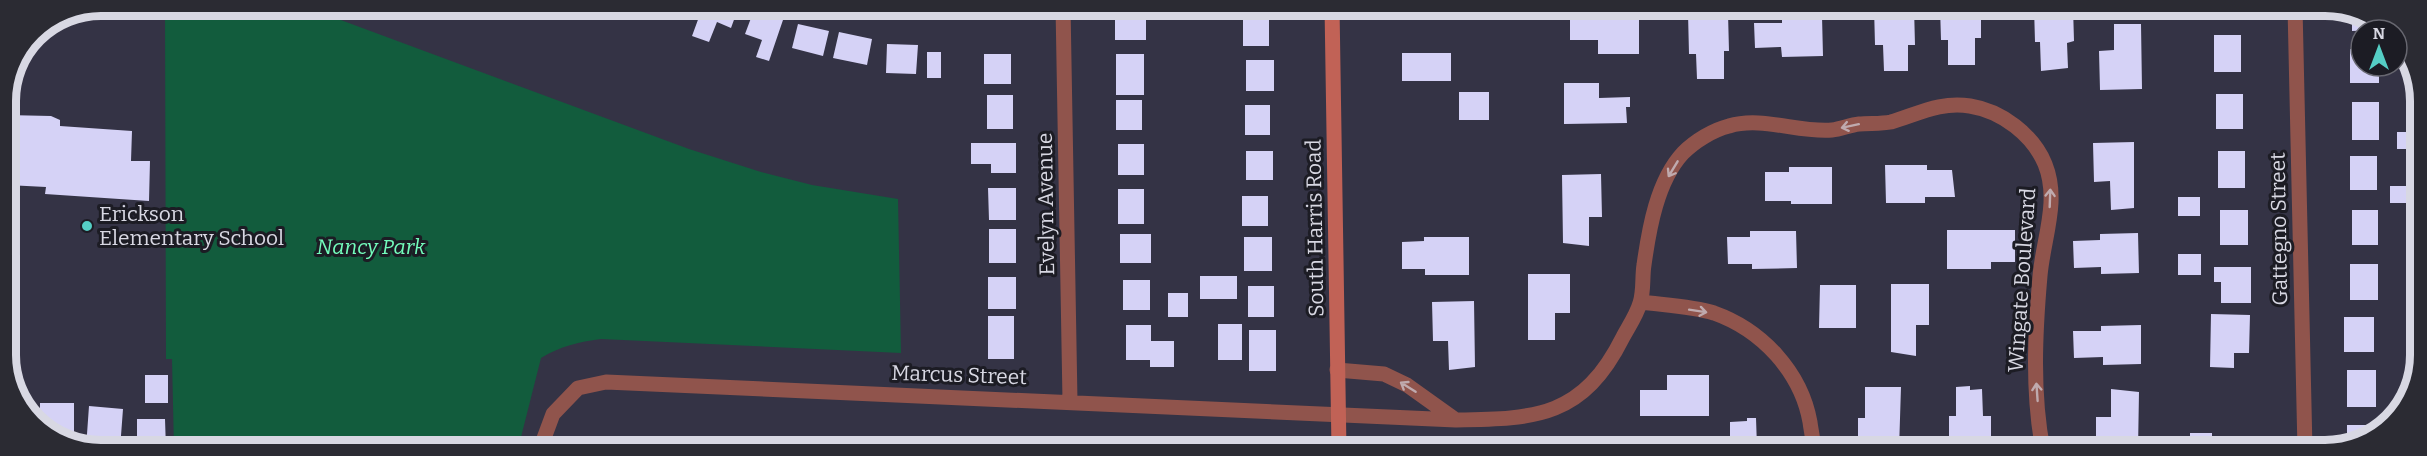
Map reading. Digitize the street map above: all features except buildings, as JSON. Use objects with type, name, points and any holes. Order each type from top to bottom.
[{"type":"main road","name":"South Harris Road","points":[[1332,16],[1339,440]]},
{"type":"street","name":"Evelyn Avenue","points":[[1063,16],[1070,401]]},
{"type":"street","name":"Gattegno Street","points":[[2295,16],[2305,440]]},
{"type":"street","name":"Wingate Boulevard","points":[[1338,414],[1456,420],[1525,417],[1545,413],[1569,402],[1585,390],[1607,363],[1641,302],[1653,219],[1670,170],[1683,153],[1702,138],[1731,125],[1759,123],[1832,130],[1858,124],[1890,122],[1919,110],[1945,105],[1971,106],[2002,117],[2023,132],[2044,161],[2051,182],[2050,227],[2041,271],[2035,357],[2042,440]]},
{"type":"street","points":[[1641,302],[1714,313],[1757,336],[1777,354],[1797,381],[1807,406],[1812,440]]},
{"type":"street","points":[[1337,370],[1384,374],[1407,385],[1456,420]]},
{"type":"street","name":"Marcus Street","points":[[543,440],[553,414],[578,388],[606,382],[1338,414]]},
{"type":"green space","name":"Nancy Park","points":[[165,16],[330,16],[689,149],[761,172],[812,185],[898,199],[901,353],[601,339],[570,345],[541,358],[520,440],[174,440],[172,359],[166,359]]},
{"type":"place","name":"Erickson Elementary School","points":[[87,226]]}]
